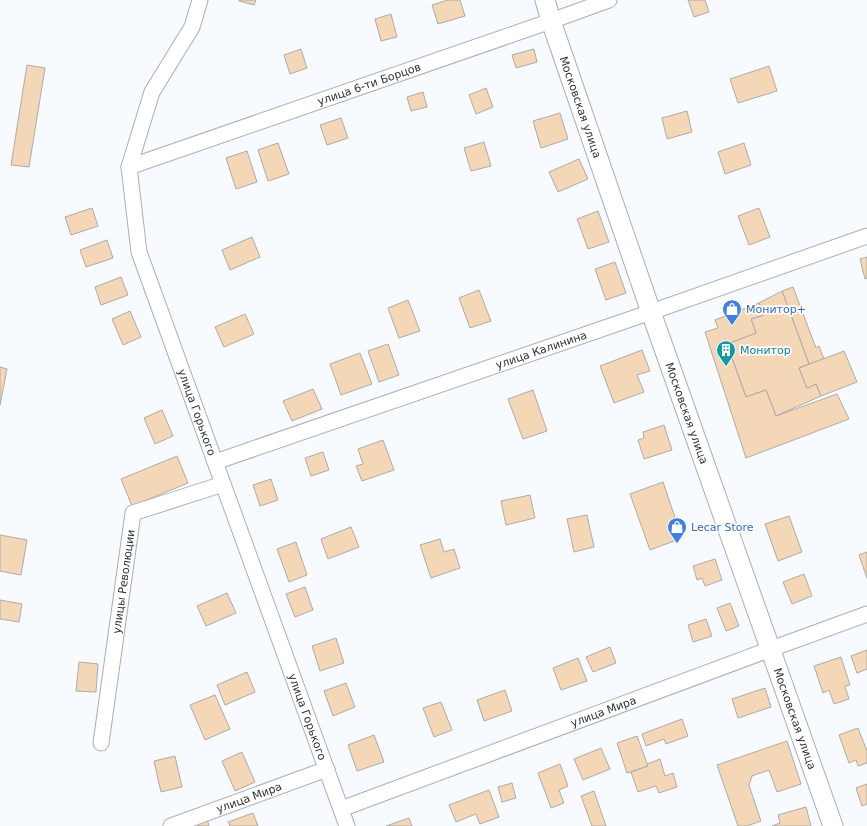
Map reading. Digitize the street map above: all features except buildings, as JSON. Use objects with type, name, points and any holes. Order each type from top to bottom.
[{"type":"street","name":"улица Горького","points":[[200,0],[192,26],[152,92],[129,167],[139,252],[347,826]]},
{"type":"street","name":"Московская улица","points":[[545,0],[651,312],[834,826]]},
{"type":"street","name":"улица 6-ти Борцов","points":[[129,167],[609,0]]},
{"type":"street","name":"улица Калинина","points":[[215,462],[867,236]]},
{"type":"street","name":"улицы Революции","points":[[101,743],[133,513],[223,484]]},
{"type":"street","name":"улица Мира","points":[[341,809],[867,614]]},
{"type":"street","name":"улица Мира","points":[[171,826],[326,769]]},
{"type":"place","name":"Монитор+","points":[[732,326]]},
{"type":"place","name":"Монитор","points":[[726,367]]},
{"type":"place","name":"Lecar Store","points":[[677,544]]}]
